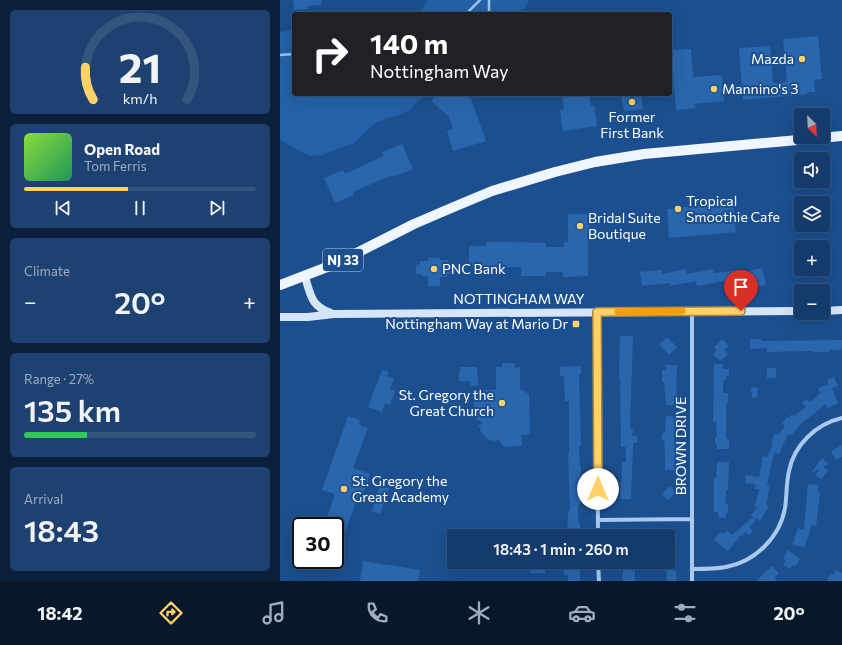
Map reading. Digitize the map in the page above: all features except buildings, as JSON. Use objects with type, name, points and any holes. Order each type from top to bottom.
[{"type":"main road","name":"NJ 33","points":[[280,286],[342,261],[414,224],[492,191],[556,172],[595,162],[644,154],[842,136]]},
{"type":"street","name":"NOTTINGHAM WAY","points":[[305,277],[312,298],[316,304],[321,309],[334,314]]},
{"type":"street","points":[[830,311],[842,310]]},
{"type":"street","name":"BROWN DRIVE","points":[[692,311],[692,581]]},
{"type":"street","name":"NOTTINGHAM WAY","points":[[280,317],[308,317],[334,314],[794,311]]},
{"type":"street","points":[[597,312],[598,529]]},
{"type":"street","points":[[692,569],[726,567],[744,561],[761,550],[776,531],[782,520],[785,508],[789,470],[797,449],[815,430],[827,423],[842,418]]},
{"type":"street","points":[[598,520],[692,519]]},
{"type":"street","points":[[598,569],[599,581]]},
{"type":"shaded area","points":[[428,0],[529,0],[525,8],[518,12],[418,12],[422,9]]},
{"type":"shaded area","points":[[292,30],[292,96],[425,96],[410,110],[374,124],[354,143],[322,155],[312,156],[305,154],[280,140],[280,32]]},
{"type":"waterway","points":[[468,12],[480,0]]},
{"type":"waterway","points":[[489,0],[489,12]]},
{"type":"waterway","points":[[280,55],[292,54]]},
{"type":"slow traffic","points":[[618,312],[682,311]]},
{"type":"place","name":"Mazda","points":[[802,59]]},
{"type":"place","name":"Mannino's 3","points":[[714,89]]},
{"type":"place","name":"Former First Bank","points":[[632,102]]},
{"type":"place","name":"Tropical Smoothie Cafe","points":[[678,209]]},
{"type":"place","name":"Bridal Suite Boutique","points":[[580,226]]},
{"type":"place","name":"PNC Bank","points":[[434,269]]},
{"type":"place","name":"Nottingham Way at Mario Dr","points":[[576,324]]},
{"type":"place","name":"St. Gregory the Great Church","points":[[502,403]]},
{"type":"place","name":"St. Gregory the Great Academy","points":[[344,489]]},
{"type":"route","points":[[598,489],[597,312],[741,311]]}]
